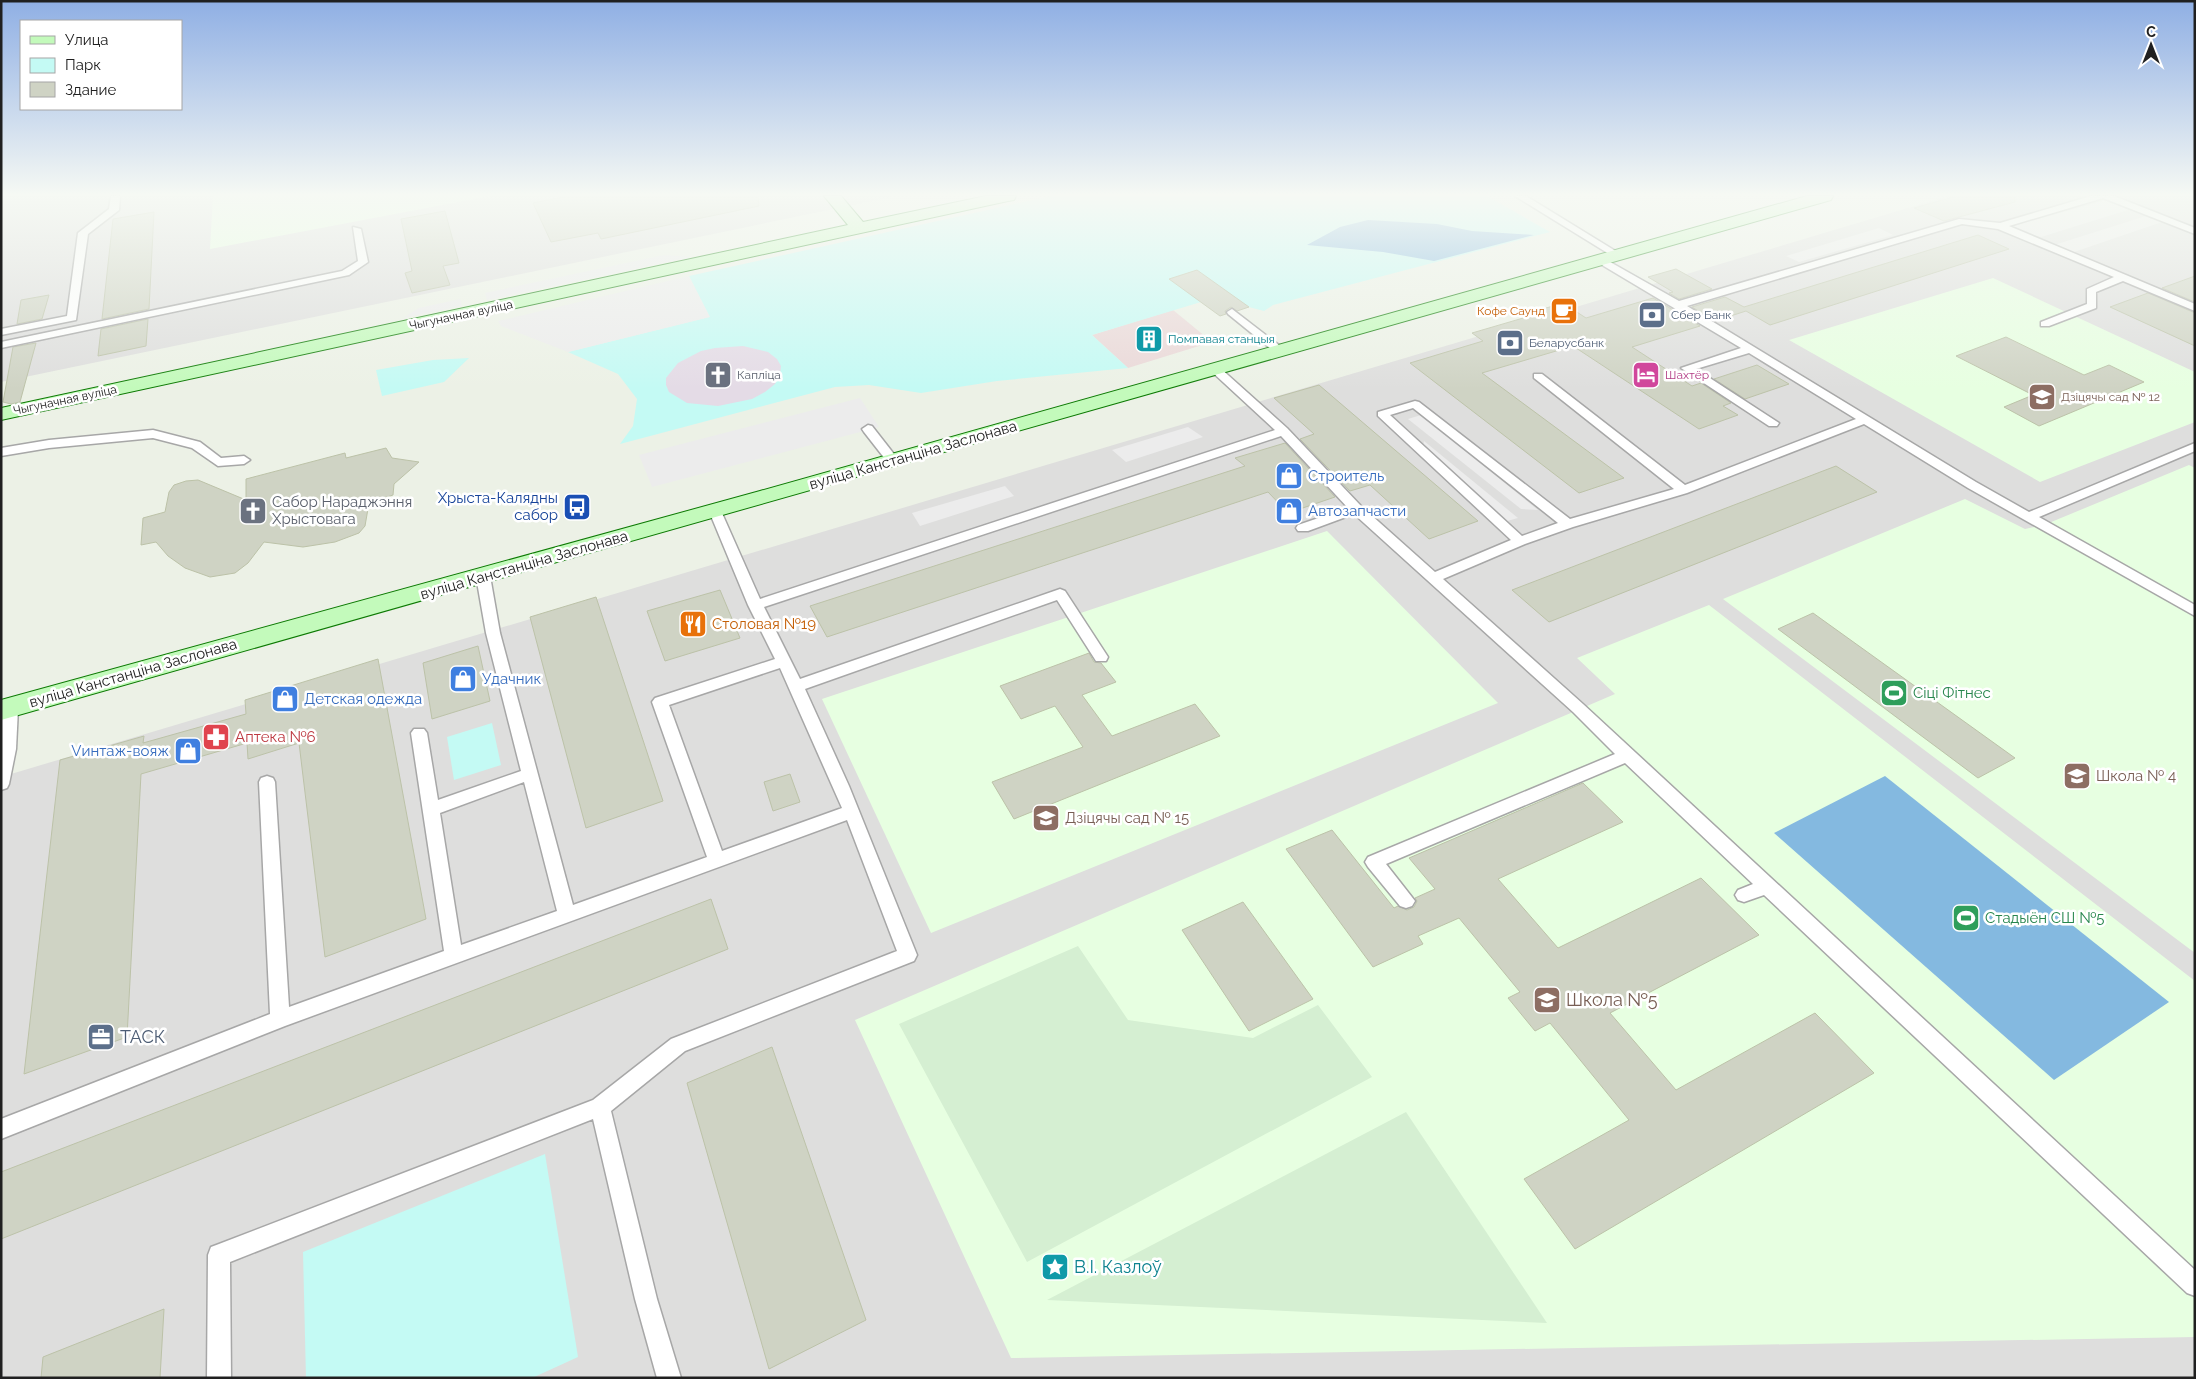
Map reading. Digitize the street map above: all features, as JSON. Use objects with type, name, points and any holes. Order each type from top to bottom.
[{"type":"main road","name":"Чыгуначная вуліца","points":[[1,414],[710,260]]},
{"type":"main road","name":"вуліца Канстанціна Заслонава","points":[[6,709],[1601,260]]},
{"type":"lane","points":[[1,332],[72,318],[79,260]]},
{"type":"lane","points":[[1,345],[345,273],[363,262],[363,260]]},
{"type":"lane","points":[[1612,260],[1678,305],[1863,420],[2195,611]]},
{"type":"lane","points":[[1678,305],[1829,260]]},
{"type":"lane","points":[[2081,260],[2195,308]]},
{"type":"lane","points":[[2045,324],[2092,306],[2090,291],[2123,278]]},
{"type":"lane","points":[[1232,312],[1280,351]]},
{"type":"lane","points":[[1750,349],[1687,368],[1773,422]]},
{"type":"lane","points":[[1216,369],[1283,431],[1356,509],[1578,708],[1627,756],[2195,1286]]},
{"type":"lane","points":[[1538,376],[1683,490]]},
{"type":"lane","points":[[1520,541],[1382,414],[1415,404],[1568,524]]},
{"type":"lane","points":[[1432,579],[1520,541],[1568,524],[1683,490],[1863,420]]},
{"type":"lane","points":[[868,429],[892,461]]},
{"type":"lane","points":[[755,605],[1283,431]]},
{"type":"lane","points":[[1,452],[49,444],[153,434],[196,445],[218,462],[244,460]]},
{"type":"lane","points":[[2030,516],[2195,447]]},
{"type":"lane","points":[[1303,528],[1356,509]]},
{"type":"lane","points":[[219,1378],[219,1256],[600,1107],[678,1045],[908,955],[851,812],[796,686],[782,662],[755,605],[715,511]]},
{"type":"lane","points":[[483,576],[493,633],[567,915]]},
{"type":"lane","points":[[796,686],[1060,594],[1101,657]]},
{"type":"lane","points":[[717,860],[660,702],[782,662]]},
{"type":"lane","points":[[1,784],[8,749],[6,709]]},
{"type":"lane","points":[[419,733],[454,956]]},
{"type":"lane","points":[[1406,901],[1374,862],[1627,756]]},
{"type":"lane","points":[[431,809],[530,774]]},
{"type":"lane","points":[[267,782],[280,1019]]},
{"type":"lane","points":[[1,1129],[280,1019],[851,812]]},
{"type":"lane","points":[[1744,895],[1767,886]]},
{"type":"lane","points":[[600,1107],[646,1299],[669,1378]]},
{"type":"shaded area","points":[[1,260],[586,260],[1,382]]},
{"type":"shaded area","points":[[639,260],[675,260],[487,300],[485,293]]},
{"type":"shaded area","points":[[1732,260],[2195,260],[2195,1378],[1,1378],[1,777]]},
{"type":"shaded area","points":[[689,276],[710,317],[568,352],[501,326],[498,321]]},
{"type":"shaded area","name":"Дзіцячы сад № 12","points":[[1993,278],[2195,372],[2195,422],[2040,482],[1789,340]]},
{"type":"shaded area","points":[[460,299],[462,306],[403,318],[419,308]]},
{"type":"shaded area","points":[[1173,310],[1212,342],[1128,368],[1092,335]]},
{"type":"shaded area","points":[[743,346],[768,352],[777,359],[781,366],[780,375],[775,384],[765,392],[752,399],[718,406],[687,403],[669,392],[666,378],[678,363],[701,351]]},
{"type":"shaded area","points":[[860,398],[879,427],[652,487],[639,455]]},
{"type":"shaded area","points":[[1421,415],[1538,510],[1521,509],[1408,419]]},
{"type":"shaded area","points":[[1188,427],[1203,437],[1126,462],[1112,450]]},
{"type":"shaded area","points":[[1424,441],[1518,518],[1507,521],[1423,447]]},
{"type":"shaded area","name":"Школа № 4","points":[[2189,465],[2195,468],[2195,953],[1723,599],[1965,499],[2025,529],[2044,525]]},
{"type":"shaded area","points":[[1005,486],[1014,496],[920,526],[912,513]]},
{"type":"shaded area","name":"Дзіцячы сад № 15","points":[[1327,531],[1498,703],[931,933],[822,699]]},
{"type":"shaded area","name":"Школа №5","points":[[1709,605],[2195,981],[2195,1337],[1011,1358],[855,1020],[1615,694],[1577,658]]},
{"type":"shaded area","name":"Стадыён СШ №5","points":[[1885,776],[2169,1002],[2054,1080],[1774,833]]},
{"type":"shaded area","points":[[1078,946],[1128,1020],[1253,1038],[1318,1005],[1372,1077],[1027,1262],[899,1024]]},
{"type":"shaded area","points":[[1406,1112],[1547,1323],[1047,1300]]},
{"type":"green space","points":[[760,260],[1442,260],[1273,305],[1264,311],[1249,307],[1196,270],[1169,279],[1201,302],[1092,335],[1128,368],[997,381],[921,393],[869,385],[835,387],[620,444],[633,426],[637,399],[618,374],[568,352],[709,317],[689,276]]},
{"type":"green space","points":[[469,358],[444,382],[382,396],[376,370],[433,360]]},
{"type":"green space","points":[[492,723],[501,765],[454,780],[447,737]]},
{"type":"green space","points":[[545,1154],[578,1357],[532,1378],[306,1378],[303,1252]]},
{"type":"building","points":[[108,260],[152,260],[149,309],[102,319]]},
{"type":"building","points":[[410,260],[458,260],[459,263],[443,266],[450,285],[412,293],[405,273],[412,271]]},
{"type":"building","points":[[1896,260],[1973,260],[1770,325],[1746,311],[1715,321],[1692,307],[1725,297],[1744,307]]},
{"type":"building","points":[[1676,269],[1712,289],[1679,299],[1669,293],[1673,292],[1648,277]]},
{"type":"building","points":[[1197,270],[1249,307],[1237,311],[1231,307],[1225,311],[1226,314],[1220,316],[1169,279]]},
{"type":"building","points":[[2195,276],[2195,302],[2162,288]]},
{"type":"building","points":[[2148,293],[2195,313],[2195,346],[2110,307]]},
{"type":"building","points":[[49,295],[42,319],[17,324],[21,300]]},
{"type":"building","points":[[1653,298],[1700,326],[1632,347],[1692,386],[1701,383],[1731,403],[1723,406],[1738,415],[1699,429],[1573,346],[1482,373],[1624,478],[1579,493],[1410,363],[1483,341],[1472,333],[1530,316],[1526,314],[1563,303],[1586,318]]},
{"type":"building","points":[[148,319],[146,346],[98,356],[101,329]]},
{"type":"building","points":[[2006,337],[2084,375],[2109,365],[2144,382],[2039,426],[2004,407],[2033,395],[1956,356]]},
{"type":"building","points":[[36,343],[20,402],[11,404],[3,402],[13,347]]},
{"type":"building","points":[[1757,365],[1789,384],[1745,399],[1714,379]]},
{"type":"building","points":[[1319,385],[1478,521],[1429,539],[1370,485],[1350,491],[1300,439],[1314,434],[1274,398]]},
{"type":"building","points":[[1285,443],[1335,497],[1288,513],[1268,492],[827,637],[810,606],[1245,466],[1235,458]]},
{"type":"building","name":"Сабор Нараджэння Хрыстовага","points":[[386,448],[392,458],[419,462],[394,484],[393,495],[369,503],[365,526],[359,533],[335,542],[303,547],[264,542],[248,563],[235,573],[210,577],[185,568],[168,556],[156,542],[141,545],[143,518],[165,512],[169,492],[174,485],[198,480],[246,500],[246,479],[345,453],[346,458]]},
{"type":"building","points":[[1836,466],[1877,492],[1549,622],[1512,590]]},
{"type":"building","name":"Столовая №19","points":[[720,590],[740,638],[665,661],[647,611]]},
{"type":"building","points":[[596,597],[663,801],[586,828],[530,617]]},
{"type":"building","name":"Сіці Фітнес","points":[[1813,613],[2015,758],[1978,778],[1778,629]]},
{"type":"building","points":[[478,646],[490,701],[432,719],[423,663]]},
{"type":"building","points":[[1089,653],[1094,662],[1101,663],[1116,682],[1082,695],[1112,736],[1195,704],[1220,736],[1014,819],[992,782],[1083,747],[1055,706],[1021,719],[1000,686]]},
{"type":"building","points":[[378,659],[426,919],[325,957],[299,743],[248,759],[247,743],[141,774],[127,1037],[24,1074],[60,760],[144,736],[143,743],[246,714],[245,700]]},
{"type":"building","points":[[790,774],[800,802],[773,811],[764,782]]},
{"type":"building","points":[[1583,783],[1623,822],[1498,879],[1558,948],[1701,878],[1759,935],[1610,1013],[1676,1090],[1815,1013],[1874,1073],[1575,1249],[1524,1179],[1629,1120],[1550,1023],[1535,1031],[1508,998],[1520,992],[1459,918],[1418,936],[1423,944],[1373,967],[1286,849],[1332,830],[1394,908],[1398,906],[1407,910],[1414,907],[1417,901],[1415,898],[1435,889],[1409,858]]},
{"type":"building","points":[[711,899],[728,949],[1,1239],[1,1172]]},
{"type":"building","points":[[1243,902],[1313,999],[1249,1031],[1182,930]]},
{"type":"building","points":[[772,1047],[866,1320],[769,1369],[687,1083]]},
{"type":"building","points":[[164,1309],[160,1378],[41,1378],[43,1357]]},
{"type":"place","name":"Кофе Саунд","points":[[1564,311]]},
{"type":"place","name":"Сбер Банк","points":[[1652,315]]},
{"type":"place","name":"Помпавая станцыя","points":[[1149,339]]},
{"type":"place","name":"Беларусбанк","points":[[1510,343]]},
{"type":"place","name":"Капліца","points":[[718,375]]},
{"type":"place","name":"Шахтёр","points":[[1646,375]]},
{"type":"place","name":"Дзіцячы сад № 12","points":[[2042,397]]},
{"type":"place","name":"Строитель","points":[[1289,476]]},
{"type":"place","name":"Хрыста-Калядны сабор","points":[[577,507]]},
{"type":"place","name":"Сабор Нараджэння Хрыстовага","points":[[253,511]]},
{"type":"place","name":"Автозапчасти","points":[[1289,511]]},
{"type":"place","name":"Столовая №19","points":[[693,624]]},
{"type":"place","name":"Удачник","points":[[463,679]]},
{"type":"place","name":"Сіці Фітнес","points":[[1894,693]]},
{"type":"place","name":"Детская одежда","points":[[285,699]]},
{"type":"place","name":"Аптека №6","points":[[216,737]]},
{"type":"place","name":"Vинтаж-вояж","points":[[188,751]]},
{"type":"place","name":"Школа № 4","points":[[2077,776]]},
{"type":"place","name":"Дзіцячы сад № 15","points":[[1046,818]]},
{"type":"place","name":"Стадыён СШ №5","points":[[1966,918]]},
{"type":"place","name":"Школа №5","points":[[1547,1000]]},
{"type":"place","name":"ТАСК","points":[[101,1037]]},
{"type":"place","name":"В.І. Казлоў","points":[[1055,1267]]}]
